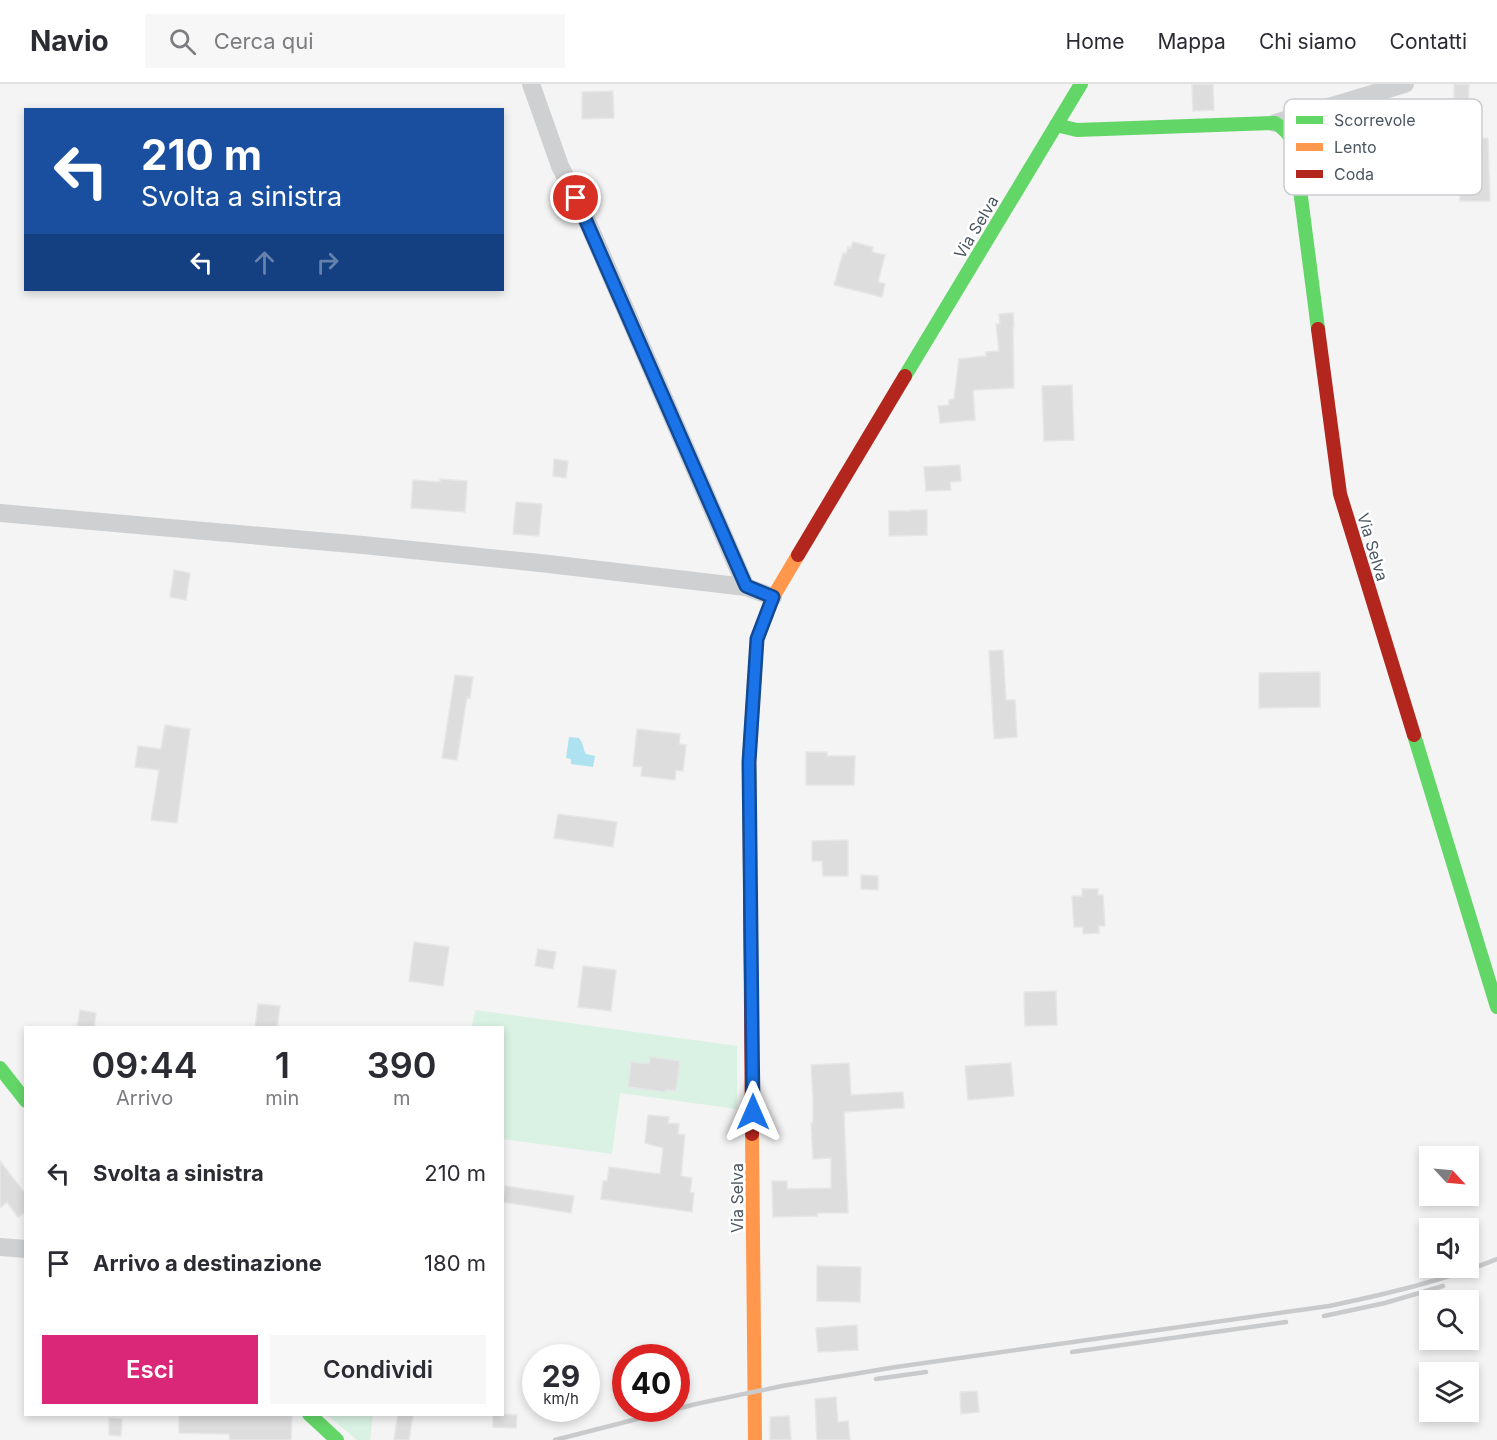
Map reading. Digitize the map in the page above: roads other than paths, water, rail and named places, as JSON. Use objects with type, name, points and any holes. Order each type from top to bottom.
[{"type":"street","points":[[531,84],[560,166],[584,214],[746,586]]},
{"type":"street","name":"Via Selva","points":[[755,1440],[749,762],[757,639],[773,597],[1080,84]]},
{"type":"street","points":[[1355,99],[1405,84]]},
{"type":"street","points":[[1056,124],[1077,130],[1275,123],[1284,120]]},
{"type":"street","name":"Via Selva","points":[[1275,123],[1284,128]]},
{"type":"street","name":"Via Selva","points":[[1301,195],[1340,494],[1497,1007]]},
{"type":"street","points":[[0,513],[540,563],[746,586],[773,597]]},
{"type":"street","points":[[0,1068],[24,1098]]},
{"type":"street","points":[[0,1247],[24,1250]]},
{"type":"street","points":[[311,1416],[337,1440]]},
{"type":"water","points":[[569,737],[579,738],[586,754],[595,756],[593,767],[571,764],[571,759],[566,758]]},
{"type":"railway","points":[[555,1440],[696,1404],[782,1386],[896,1367],[1329,1306],[1393,1292],[1497,1259]]},
{"type":"railway","points":[[1324,1316],[1385,1303],[1443,1286]]},
{"type":"railway","points":[[1072,1352],[1286,1322]]},
{"type":"railway","points":[[876,1379],[926,1372]]}]
